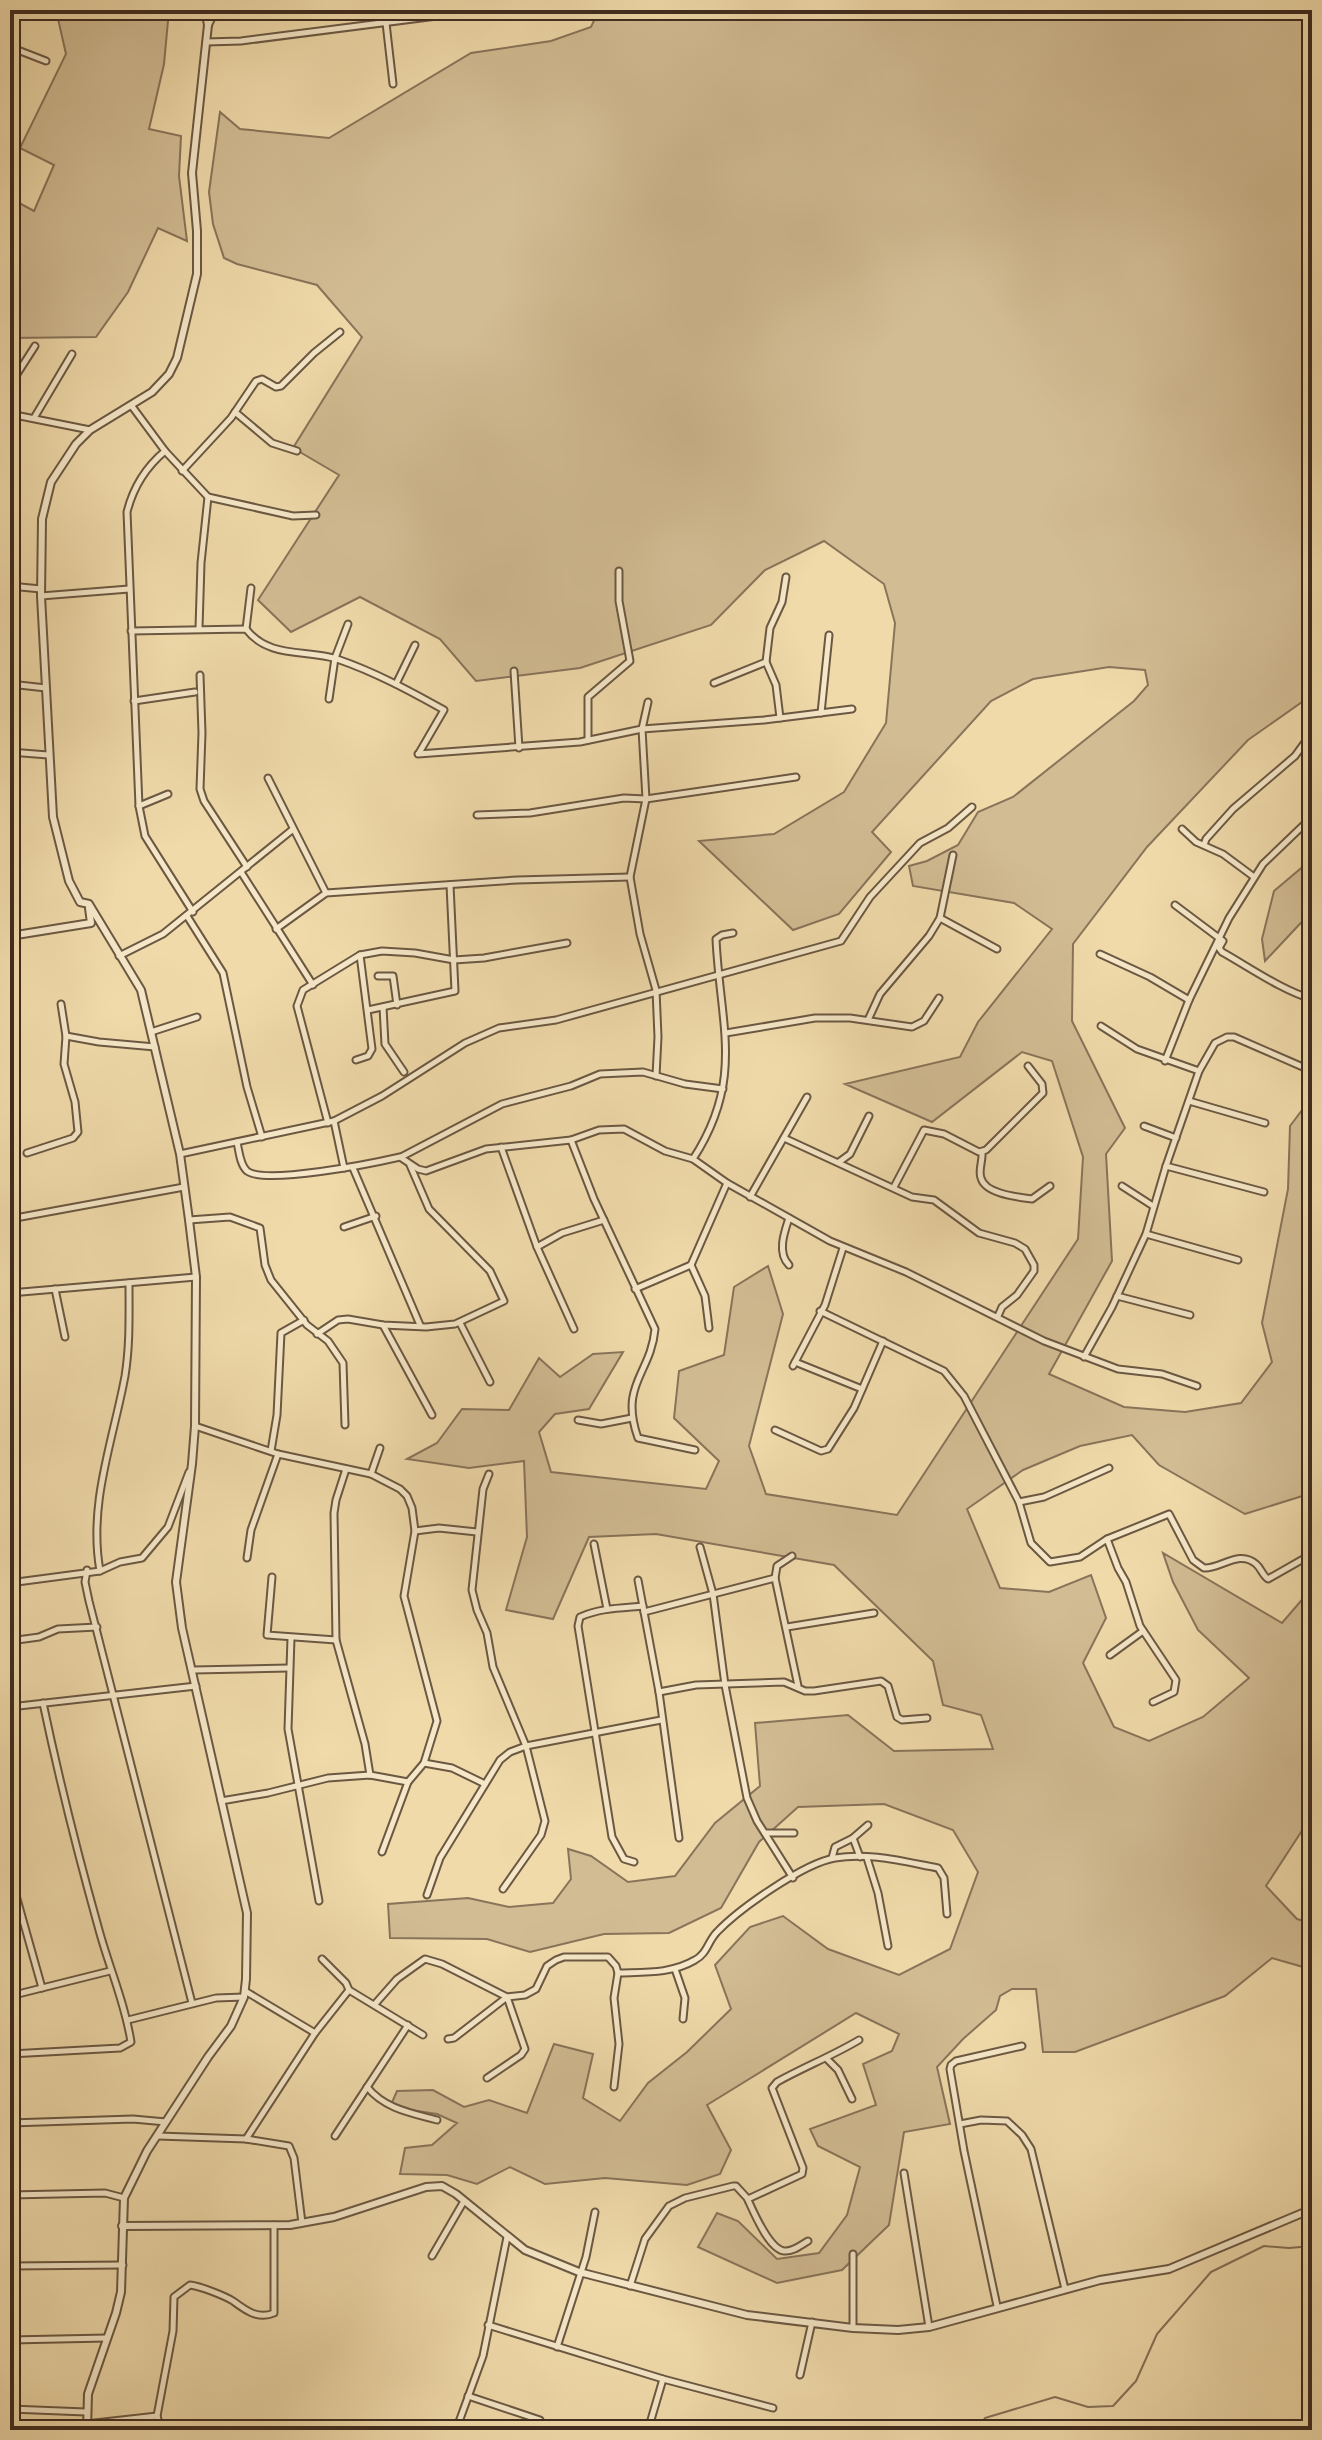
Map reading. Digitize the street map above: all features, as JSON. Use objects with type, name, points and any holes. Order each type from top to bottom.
[{"type":"street","points":[[157,2416],[86,2427],[88,2394],[121,2292],[124,2198],[166,2122],[231,2026],[244,1994],[247,1913],[182,1628],[176,1582],[195,1426],[196,1277],[180,1154],[141,990],[89,904],[80,902],[74,892],[53,817],[41,592],[42,519],[51,482],[68,454],[90,430],[152,392],[169,374],[177,358],[197,274],[192,173],[208,25],[205,10]]},
{"type":"street","points":[[208,25],[215,10]]},
{"type":"street","points":[[206,42],[241,41],[468,12]]},
{"type":"street","points":[[386,23],[393,84]]},
{"type":"street","points":[[10,47],[46,61]]},
{"type":"street","points":[[182,471],[235,412],[256,381],[262,379],[276,387],[281,386],[340,332]]},
{"type":"street","points":[[10,385],[35,346]]},
{"type":"street","points":[[34,418],[72,354]]},
{"type":"street","points":[[131,405],[165,451],[208,497],[293,516],[316,515]]},
{"type":"street","points":[[235,412],[272,443],[297,451]]},
{"type":"street","points":[[10,414],[90,430]]},
{"type":"street","points":[[165,451],[147,470],[130,499],[126,527],[139,806],[145,836],[223,973],[247,1087],[262,1137]]},
{"type":"street","points":[[199,628],[201,563],[208,497]]},
{"type":"street","points":[[588,740],[588,697],[630,661],[619,601],[619,571]]},
{"type":"street","points":[[780,718],[776,685],[766,662],[770,628],[782,602],[786,577]]},
{"type":"street","points":[[10,586],[41,592],[129,589]]},
{"type":"street","points":[[246,629],[251,588]]},
{"type":"street","points":[[329,699],[335,658],[348,624]]},
{"type":"street","points":[[131,631],[246,629],[260,644],[335,658],[396,684],[444,710],[418,754],[519,748],[588,740],[642,729],[852,709]]},
{"type":"street","points":[[821,713],[829,635]]},
{"type":"street","points":[[396,684],[415,645]]},
{"type":"street","points":[[714,683],[766,662]]},
{"type":"street","points":[[514,671],[519,748]]},
{"type":"street","points":[[200,675],[200,789],[204,801],[276,929],[313,985]]},
{"type":"street","points":[[10,684],[46,688]]},
{"type":"street","points":[[134,701],[195,692]]},
{"type":"street","points":[[648,702],[642,729],[646,799],[630,877],[640,934],[656,990],[656,1076]]},
{"type":"street","points":[[1204,845],[1233,809],[1295,756],[1311,734]]},
{"type":"street","points":[[10,752],[48,755]]},
{"type":"street","points":[[477,815],[530,813],[796,777]]},
{"type":"street","points":[[268,778],[326,893]]},
{"type":"street","points":[[139,806],[168,794]]},
{"type":"street","points":[[180,1154],[331,1122],[492,1030],[556,1020],[841,941],[870,897],[920,843],[948,828],[972,807]]},
{"type":"street","points":[[1165,1061],[1189,1000],[1254,877],[1272,853],[1312,817]]},
{"type":"street","points":[[1182,829],[1196,842],[1223,854],[1254,877]]},
{"type":"street","points":[[118,956],[163,934],[292,830]]},
{"type":"street","points":[[868,1020],[880,994],[929,936],[940,918],[953,855]]},
{"type":"street","points":[[276,929],[326,893],[517,880],[630,877]]},
{"type":"street","points":[[368,1010],[455,991],[450,885]]},
{"type":"street","points":[[10,936],[91,923],[89,904]]},
{"type":"street","points":[[1175,905],[1220,938],[1223,941],[1219,948],[1222,952],[1286,990],[1312,999]]},
{"type":"street","points":[[940,918],[997,949]]},
{"type":"street","points":[[693,1159],[713,1125],[723,1089],[726,1033],[717,976],[716,939],[733,933]]},
{"type":"street","points":[[344,1168],[297,1006],[303,990],[360,955],[390,951],[454,960],[484,958],[567,943]]},
{"type":"street","points":[[1100,954],[1127,965],[1189,1000]]},
{"type":"street","points":[[356,1060],[371,1053],[360,955]]},
{"type":"street","points":[[378,976],[393,976],[397,1005]]},
{"type":"street","points":[[726,1033],[815,1018],[868,1020],[916,1027],[924,1021],[939,998]]},
{"type":"street","points":[[27,1153],[73,1138],[78,1132],[75,1102],[64,1064],[66,1036],[61,1004]]},
{"type":"street","points":[[383,1007],[385,1044],[404,1072]]},
{"type":"street","points":[[151,1032],[197,1017]]},
{"type":"street","points":[[1101,1026],[1137,1049],[1199,1071]]},
{"type":"street","points":[[66,1036],[155,1047]]},
{"type":"street","points":[[1084,1357],[1146,1234],[1199,1071],[1211,1048],[1227,1037],[1247,1042],[1272,1056],[1312,1071]]},
{"type":"street","points":[[982,1152],[1043,1093],[1042,1084],[1028,1066]]},
{"type":"street","points":[[237,1142],[243,1166],[249,1173],[264,1176],[353,1168],[400,1157],[510,1101],[548,1093],[600,1074],[632,1071],[685,1084],[723,1089]]},
{"type":"street","points":[[750,1197],[807,1097]]},
{"type":"street","points":[[1189,1101],[1265,1123]]},
{"type":"street","points":[[839,1162],[850,1154],[869,1116]]},
{"type":"street","points":[[1144,1126],[1176,1138]]},
{"type":"street","points":[[400,1157],[426,1171],[466,1155],[501,1147],[571,1140],[599,1130],[624,1129],[665,1151],[693,1159],[750,1197],[843,1248],[887,1263],[1044,1341],[1118,1369],[1162,1374],[1197,1386]]},
{"type":"street","points":[[895,1185],[924,1130],[944,1134],[982,1152]]},
{"type":"street","points":[[784,1138],[895,1185],[917,1199],[934,1200],[979,1233],[1025,1249],[1034,1271],[1017,1295],[1002,1307],[998,1316]]},
{"type":"street","points":[[571,1140],[655,1329],[632,1397],[632,1418],[640,1440],[695,1450]]},
{"type":"street","points":[[501,1147],[537,1247],[574,1329]]},
{"type":"street","points":[[982,1152],[982,1182],[995,1192],[1032,1199],[1050,1186]]},
{"type":"street","points":[[317,1334],[338,1320],[348,1319],[426,1327],[460,1323],[504,1301],[490,1271],[429,1209],[410,1164]]},
{"type":"street","points":[[1166,1166],[1264,1192]]},
{"type":"street","points":[[353,1168],[376,1216],[420,1326]]},
{"type":"street","points":[[635,1289],[691,1265],[727,1183]]},
{"type":"street","points":[[1122,1186],[1153,1206]]},
{"type":"street","points":[[10,1219],[184,1187]]},
{"type":"street","points":[[344,1227],[376,1216]]},
{"type":"street","points":[[189,1220],[230,1217],[260,1228],[268,1273],[304,1320],[328,1341],[343,1363],[345,1425]]},
{"type":"street","points":[[789,1218],[784,1233],[783,1256],[789,1265]]},
{"type":"street","points":[[537,1247],[562,1233],[604,1220]]},
{"type":"street","points":[[1146,1234],[1238,1260]]},
{"type":"street","points":[[843,1248],[825,1305],[794,1364],[862,1389]]},
{"type":"street","points":[[691,1265],[705,1296],[709,1328]]},
{"type":"street","points":[[10,1293],[196,1277]]},
{"type":"street","points":[[100,1571],[95,1536],[98,1505],[130,1337],[129,1283]]},
{"type":"street","points":[[55,1289],[65,1337]]},
{"type":"street","points":[[1117,1296],[1190,1315]]},
{"type":"street","points":[[820,1311],[944,1371],[951,1378],[964,1396],[1019,1502],[1031,1543],[1050,1562],[1080,1557],[1107,1539],[1169,1514],[1193,1560],[1204,1568],[1211,1569],[1238,1558],[1255,1563],[1268,1579],[1312,1554]]},
{"type":"street","points":[[271,1451],[277,1415],[281,1333],[304,1320]]},
{"type":"street","points":[[460,1323],[490,1382]]},
{"type":"street","points":[[383,1325],[432,1415]]},
{"type":"street","points":[[775,1430],[824,1451],[854,1408],[883,1341]]},
{"type":"street","points":[[578,1420],[601,1424],[632,1418]]},
{"type":"street","points":[[195,1426],[278,1454],[371,1474],[384,1479],[407,1496],[415,1531],[404,1596],[437,1721],[424,1763],[408,1782],[382,1852]]},
{"type":"street","points":[[371,1474],[380,1448]]},
{"type":"street","points":[[247,1558],[251,1530],[278,1454]]},
{"type":"street","points":[[10,1566],[17,1582],[87,1570],[100,1571],[120,1562],[142,1558],[168,1527],[192,1464]]},
{"type":"street","points":[[1019,1502],[1044,1497],[1109,1468]]},
{"type":"street","points":[[346,1469],[334,1513],[336,1640],[365,1744],[370,1775]]},
{"type":"street","points":[[489,1474],[484,1481],[472,1590],[487,1633],[493,1667],[526,1746],[545,1826],[503,1889]]},
{"type":"street","points":[[415,1531],[439,1528],[477,1532]]},
{"type":"street","points":[[1107,1539],[1143,1631],[1176,1680],[1174,1692],[1153,1702]]},
{"type":"street","points":[[594,1544],[607,1609]]},
{"type":"street","points":[[700,1547],[713,1594],[725,1685],[747,1798],[764,1833],[793,1878]]},
{"type":"street","points":[[792,1556],[777,1566],[775,1578],[798,1687]]},
{"type":"street","points":[[87,1570],[85,1582],[192,2003]]},
{"type":"street","points":[[272,1577],[266,1633],[270,1636],[336,1640]]},
{"type":"street","points":[[634,1862],[624,1859],[612,1837],[579,1621],[584,1615],[607,1609],[643,1609],[775,1578]]},
{"type":"street","points":[[638,1580],[659,1692],[679,1838]]},
{"type":"street","points":[[787,1627],[874,1613]]},
{"type":"street","points":[[10,1641],[39,1637],[58,1629],[97,1627]]},
{"type":"street","points":[[1110,1655],[1143,1631]]},
{"type":"street","points":[[291,1638],[287,1718],[319,1901]]},
{"type":"street","points":[[193,1670],[289,1668]]},
{"type":"street","points":[[659,1692],[696,1685],[784,1682],[805,1691],[814,1691],[884,1681],[897,1717],[902,1720],[927,1718]]},
{"type":"street","points":[[10,1707],[196,1686]]},
{"type":"street","points":[[10,2054],[126,2047],[131,2042],[128,2020],[110,1971],[56,1766],[43,1703]]},
{"type":"street","points":[[427,1895],[440,1858],[500,1760],[510,1752],[526,1746],[661,1720]]},
{"type":"street","points":[[424,1763],[452,1768],[485,1784]]},
{"type":"street","points":[[221,1801],[328,1778],[370,1775],[408,1782]]},
{"type":"street","points":[[832,1858],[835,1847],[853,1838],[868,1825]]},
{"type":"street","points":[[764,1833],[794,1833]]},
{"type":"street","points":[[853,1838],[854,1854]]},
{"type":"street","points":[[618,1973],[661,1972],[675,1969],[701,1956],[716,1933],[742,1908],[832,1858],[854,1854],[941,1870],[947,1914]]},
{"type":"street","points":[[864,1858],[878,1893],[888,1946]]},
{"type":"street","points":[[10,1874],[42,1988]]},
{"type":"street","points":[[10,1923],[22,1919]]},
{"type":"street","points":[[448,2039],[454,2038],[507,1997],[533,1992],[547,1966],[564,1957],[608,1957],[618,1973],[614,1998],[619,2044],[614,2087]]},
{"type":"street","points":[[322,1959],[347,1984],[349,1990],[423,2035]]},
{"type":"street","points":[[375,2004],[397,1979],[425,1959],[442,1964],[507,1997],[525,2049],[487,2078]]},
{"type":"street","points":[[675,1969],[685,1998],[683,2019]]},
{"type":"street","points":[[10,1996],[110,1971]]},
{"type":"street","points":[[246,2139],[315,2033],[349,1990]]},
{"type":"street","points":[[128,2020],[192,2003],[244,1994],[315,2033]]},
{"type":"street","points":[[335,2136],[408,2025]]},
{"type":"street","points":[[748,2199],[802,2174],[803,2168],[772,2088],[777,2082],[859,2040]]},
{"type":"street","points":[[997,2306],[951,2065],[956,2061],[1022,2046]]},
{"type":"street","points":[[834,2055],[835,2066],[852,2099]]},
{"type":"street","points":[[825,2058],[835,2066]]},
{"type":"street","points":[[367,2087],[376,2097],[400,2111],[437,2120]]},
{"type":"street","points":[[10,2123],[133,2119],[166,2122]]},
{"type":"street","points":[[960,2124],[981,2120],[1007,2121],[1028,2142],[1065,2289]]},
{"type":"street","points":[[158,2136],[246,2139],[287,2145],[291,2149],[302,2223]]},
{"type":"street","points":[[904,2173],[929,2327]]},
{"type":"street","points":[[122,2226],[302,2223],[334,2217],[432,2186],[450,2189],[507,2237],[537,2256],[579,2272],[747,2315],[853,2328],[898,2330],[929,2327],[1100,2280],[1169,2269],[1312,2209]]},
{"type":"street","points":[[630,2286],[645,2239],[671,2204],[733,2186],[748,2199],[764,2232],[776,2248],[793,2250],[808,2241]]},
{"type":"street","points":[[10,2195],[105,2193],[124,2198]]},
{"type":"street","points":[[432,2256],[464,2201]]},
{"type":"street","points":[[557,2347],[586,2257],[595,2212]]},
{"type":"street","points":[[161,2430],[157,2416],[173,2331],[174,2297],[190,2285],[202,2286],[255,2315],[274,2313],[274,2225]]},
{"type":"street","points":[[456,2430],[483,2356],[507,2237]]},
{"type":"street","points":[[853,2254],[853,2328]]},
{"type":"street","points":[[10,2266],[123,2265]]},
{"type":"street","points":[[800,2375],[812,2322]]},
{"type":"street","points":[[488,2325],[663,2379],[773,2408]]},
{"type":"street","points":[[10,2340],[107,2338]]},
{"type":"street","points":[[648,2430],[663,2379]]},
{"type":"street","points":[[468,2396],[540,2420]]},
{"type":"street","points":[[11,2430],[10,2409],[86,2412]]},
{"type":"shaded area","points":[[56,10],[169,10],[164,64],[149,129],[181,136],[179,176],[187,241],[158,228],[128,292],[96,337],[10,338],[10,198],[34,211],[54,165],[20,148],[66,54]]},
{"type":"shaded area","points":[[599,10],[1312,10],[1312,695],[1248,740],[1147,847],[1073,944],[1072,1021],[1125,1128],[1106,1154],[1112,1261],[1049,1374],[1124,1407],[1185,1412],[1241,1403],[1272,1362],[1262,1323],[1288,1189],[1290,1126],[1312,1097],[1312,1493],[1245,1514],[1159,1465],[1132,1435],[1080,1446],[1023,1470],[967,1509],[1000,1588],[1049,1592],[1091,1575],[1106,1618],[1083,1663],[1114,1727],[1149,1741],[1203,1717],[1249,1678],[1198,1630],[1173,1582],[1163,1553],[1282,1623],[1312,1588],[1312,1823],[1305,1826],[1266,1886],[1297,1919],[1312,1923],[1312,1977],[1303,1967],[1272,1958],[1225,1996],[1075,2052],[1043,2052],[1036,1989],[1012,1989],[1000,1996],[996,2010],[937,2067],[950,2124],[904,2132],[889,2225],[842,2270],[777,2283],[698,2247],[717,2213],[738,2221],[777,2259],[819,2253],[847,2215],[860,2167],[818,2146],[810,2129],[876,2105],[863,2064],[892,2051],[899,2034],[856,2013],[707,2105],[731,2150],[720,2174],[687,2185],[605,2178],[545,2184],[510,2167],[477,2184],[447,2175],[400,2174],[405,2148],[432,2145],[457,2123],[437,2114],[390,2107],[397,2091],[433,2090],[464,2107],[489,2100],[527,2113],[554,2044],[593,2054],[583,2098],[620,2121],[648,2083],[687,2052],[731,2009],[715,1965],[750,1927],[783,1916],[828,1949],[899,1975],[950,1949],[978,1872],[953,1830],[884,1804],[798,1807],[759,1842],[721,1908],[669,1933],[604,1934],[530,1952],[487,1939],[390,1938],[388,1904],[468,1898],[509,1907],[553,1903],[571,1879],[568,1849],[591,1856],[628,1882],[675,1876],[715,1823],[760,1786],[755,1723],[848,1715],[894,1751],[993,1749],[981,1715],[943,1705],[933,1661],[834,1565],[656,1534],[589,1537],[553,1619],[506,1610],[527,1537],[524,1461],[469,1468],[407,1459],[437,1443],[462,1409],[509,1410],[539,1358],[560,1377],[593,1354],[623,1352],[589,1409],[555,1414],[539,1432],[551,1472],[706,1489],[719,1461],[674,1418],[679,1371],[724,1355],[734,1287],[768,1266],[783,1314],[749,1446],[766,1494],[897,1515],[1078,1239],[1083,1157],[1052,1061],[1022,1052],[932,1122],[845,1084],[960,1057],[978,1022],[1052,929],[1014,903],[913,886],[909,866],[927,861],[958,845],[978,812],[1013,797],[1134,701],[1148,685],[1145,670],[1109,667],[1033,679],[991,701],[872,832],[891,852],[839,914],[793,930],[699,841],[774,834],[844,792],[886,723],[895,623],[884,584],[824,541],[765,570],[711,625],[580,668],[476,681],[440,639],[360,597],[291,632],[258,600],[339,475],[293,448],[362,337],[317,285],[224,258],[213,224],[209,192],[220,112],[240,129],[329,138],[471,53],[551,41],[591,27]]},
{"type":"shaded area","points":[[1312,859],[1312,911],[1265,961],[1262,939],[1274,891]]},
{"type":"waterway","points":[[977,2430],[985,2418],[1055,2397],[1088,2407],[1113,2406],[1136,2381],[1157,2334],[1211,2272],[1264,2246],[1312,2246]]}]
